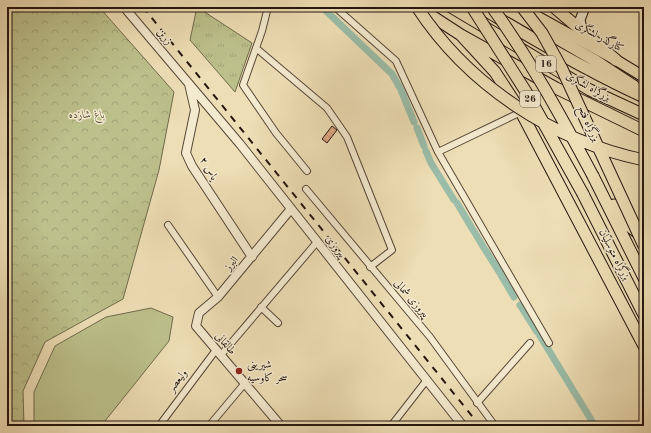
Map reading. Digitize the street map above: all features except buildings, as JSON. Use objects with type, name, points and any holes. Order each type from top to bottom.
[{"type":"highway","points":[[418,7],[461,35],[556,88],[644,131]]},
{"type":"highway","points":[[418,7],[426,20],[460,60],[499,94],[559,132],[611,152],[644,160]]},
{"type":"highway","name":"بزرگراه لشگری","points":[[451,7],[590,90],[644,115]]},
{"type":"highway","name":"بزرگراه متوسلیان","points":[[472,7],[528,94],[583,194],[644,315]]},
{"type":"highway","name":"بزرگراه لشگری","points":[[480,7],[526,36],[599,76],[644,97]]},
{"type":"highway","name":"26","points":[[492,7],[515,39],[554,102],[593,176]]},
{"type":"highway","points":[[503,7],[596,61],[644,94]]},
{"type":"highway","name":"بزرگراه فتح","points":[[521,7],[542,33],[562,69],[644,246]]},
{"type":"highway","points":[[554,7],[616,60]]},
{"type":"highway","points":[[461,35],[495,72],[521,112],[644,346]]},
{"type":"highway","points":[[593,176],[626,224],[644,238]]},
{"type":"highway","name":"بزرگراه متوسلیان","points":[[593,176],[644,278]]},
{"type":"main road","name":"کنارگذر لشگری","points":[[521,7],[644,77]]},
{"type":"main road","points":[[583,32],[580,20],[585,7]]},
{"type":"street","name":"زرین","points":[[124,7],[188,82]]},
{"type":"street","points":[[268,7],[256,48],[243,83],[244,87],[276,133],[307,172]]},
{"type":"street","points":[[335,7],[396,61],[438,152],[550,343]]},
{"type":"street","points":[[256,48],[327,108],[347,137],[391,248],[391,251],[370,267]]},
{"type":"street","name":"پیروزی","points":[[188,82],[240,144],[290,210],[463,426]]},
{"type":"street","name":"یاس ۲","points":[[188,82],[195,110],[186,153],[192,166],[252,257]]},
{"type":"street","points":[[438,152],[521,112]]},
{"type":"street","name":"پیروزی شمالی","points":[[306,189],[370,267],[430,336],[494,426]]},
{"type":"street","name":"البرز","points":[[200,330],[196,321],[198,313],[218,297],[290,210]]},
{"type":"street","points":[[168,225],[218,297]]},
{"type":"street","name":"ولیعصر","points":[[159,426],[218,353],[261,307],[317,242]]},
{"type":"street","points":[[261,307],[278,324]]},
{"type":"street","name":"طالقانی","points":[[200,330],[281,426]]},
{"type":"street","points":[[477,403],[530,343]]},
{"type":"street","points":[[391,426],[426,381]]},
{"type":"street","points":[[209,426],[245,383]]},
{"type":"green space","name":"باغ شازده","points":[[7,7],[99,7],[174,92],[159,170],[123,299],[45,342],[23,391],[24,426],[7,426]]},
{"type":"green space","points":[[197,7],[252,43],[235,92],[190,40]]},
{"type":"green space","points":[[151,308],[173,317],[169,341],[101,426],[34,426],[34,392],[55,346],[106,317]]},
{"type":"waterway","points":[[322,7],[392,74],[400,88]]},
{"type":"waterway","points":[[401,90],[414,122]]},
{"type":"waterway","points":[[417,128],[424,146]]},
{"type":"waterway","points":[[426,151],[431,163],[454,200]]},
{"type":"waterway","points":[[457,203],[473,230]]},
{"type":"waterway","points":[[475,233],[484,248]]},
{"type":"waterway","points":[[486,251],[500,273]]},
{"type":"waterway","points":[[501,275],[514,297]]},
{"type":"waterway","points":[[520,305],[537,332]]},
{"type":"waterway","points":[[540,336],[595,426]]},
{"type":"railway","points":[[143,7],[480,426]]},
{"type":"place","name":"شیرینی سحر کاوسیه","points":[[239,371]]}]
